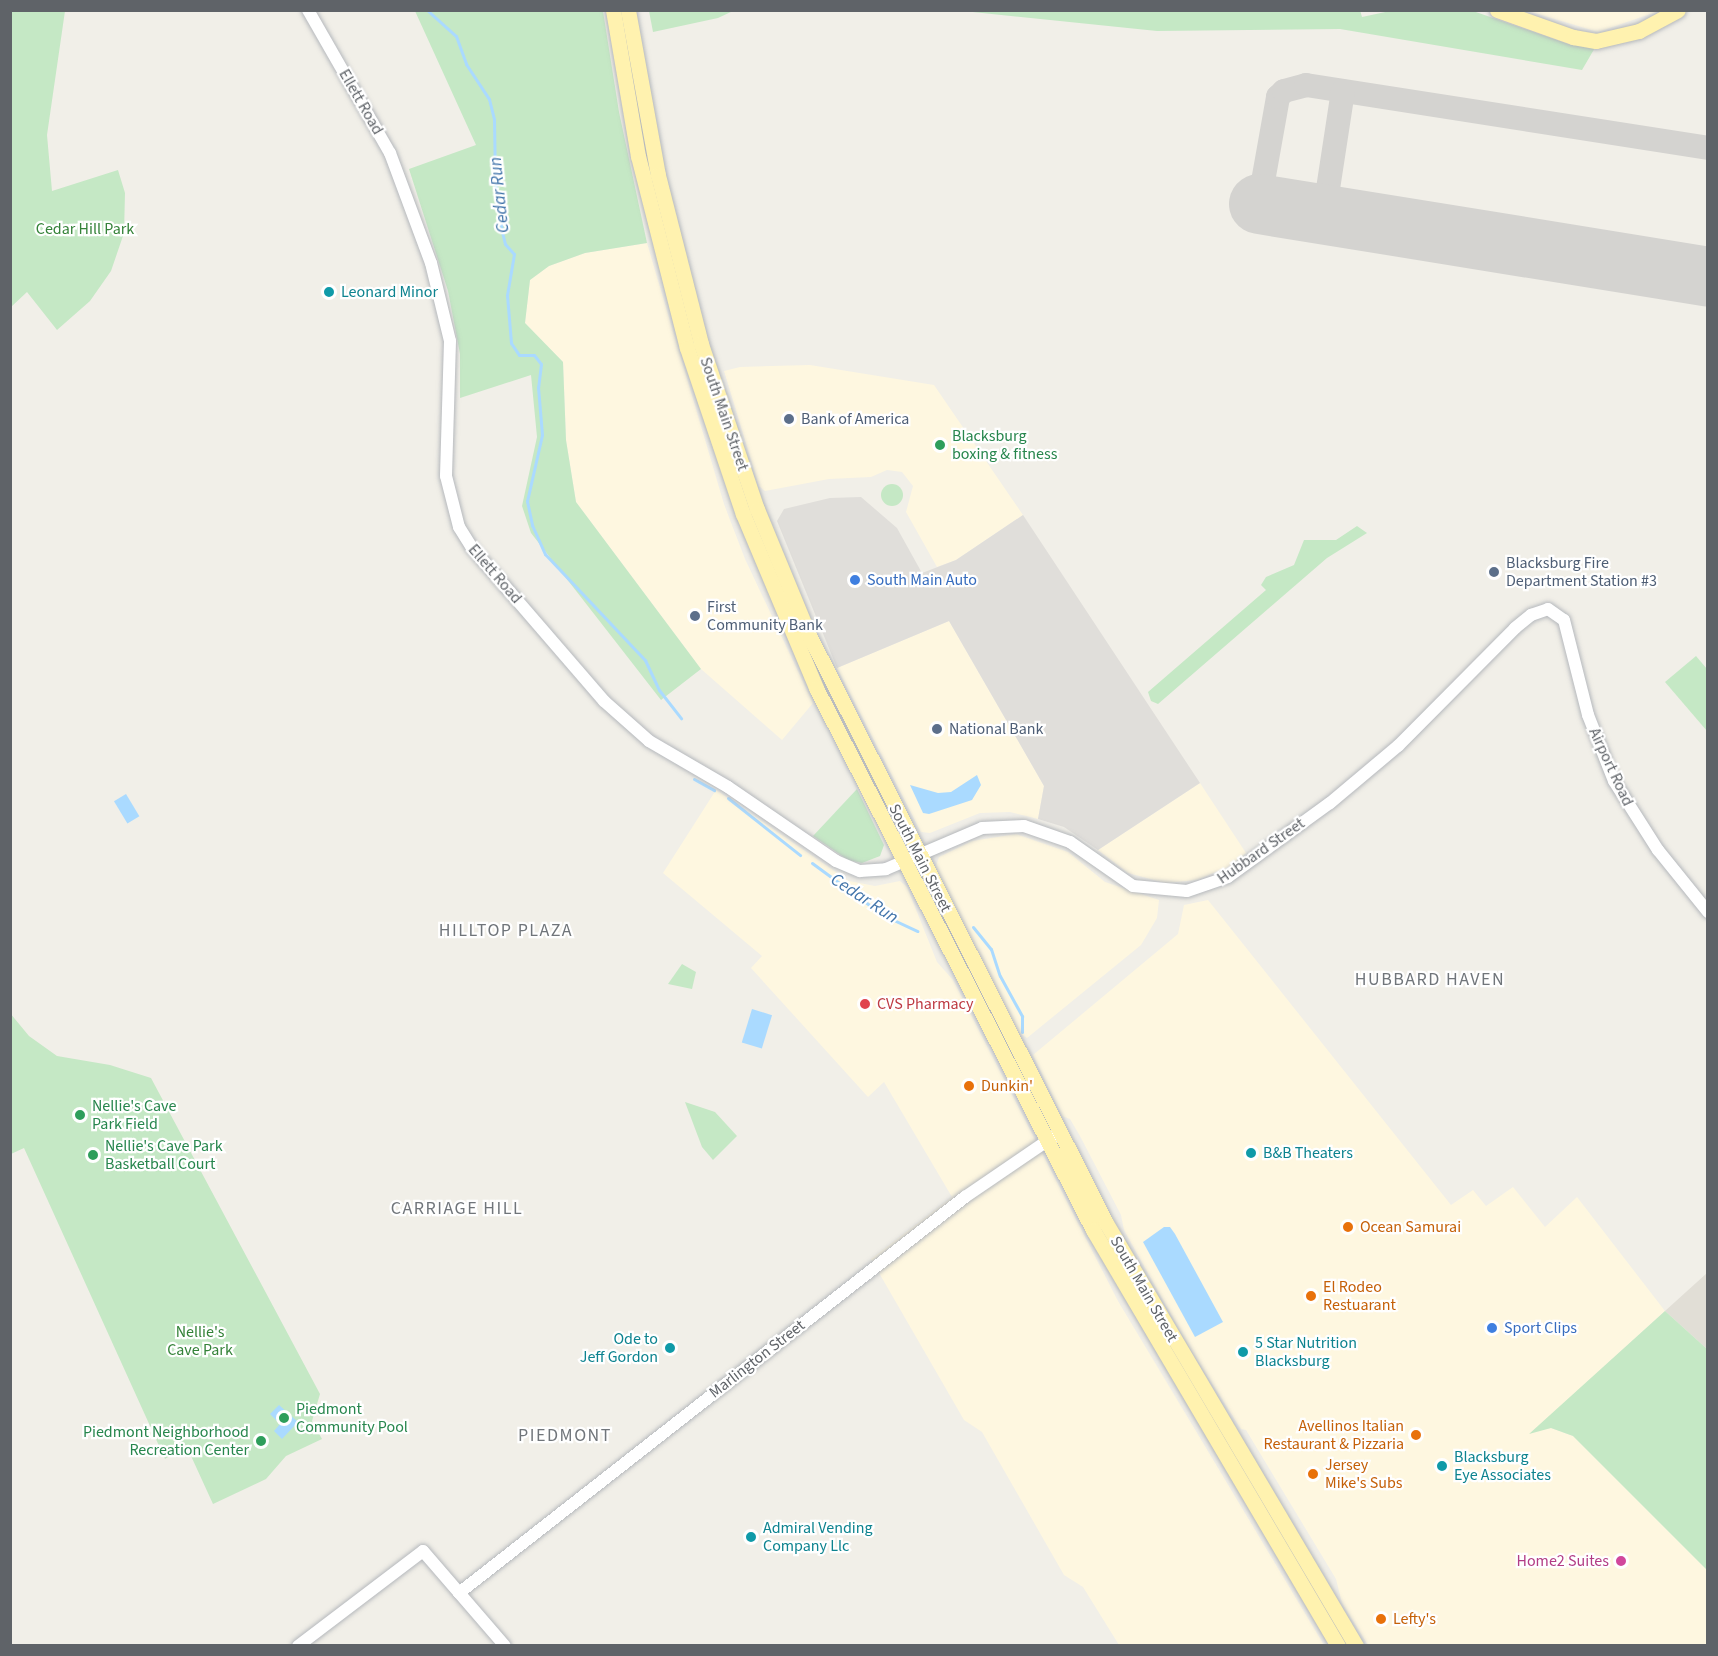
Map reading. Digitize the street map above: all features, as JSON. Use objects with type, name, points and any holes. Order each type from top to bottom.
[{"type":"main road","points":[[1497,10],[1573,38],[1596,41],[1639,30],[1678,10]]},
{"type":"main road","name":"South Main Street","points":[[621,16],[673,241],[701,344],[740,461],[809,635],[912,859],[1053,1137],[1120,1279],[1338,1646]]},
{"type":"main road","name":"South Main Street","points":[[1053,1137],[1356,1646]]},
{"type":"street","name":"Ellett Road","points":[[308,10],[390,153],[431,263],[452,355],[446,445],[448,489],[459,527],[471,548],[604,701],[649,741],[728,787],[850,868],[875,872],[912,859]]},
{"type":"street","name":"Hubbard Street","points":[[912,859],[982,828],[1024,826],[1070,842],[1133,886],[1180,892],[1218,883],[1365,774],[1422,723],[1515,628],[1536,612],[1548,609]]},
{"type":"street","name":"Airport Road","points":[[1548,609],[1564,620],[1587,715],[1614,781],[1658,850],[1707,912]]},
{"type":"street","name":"Marlington Street","points":[[459,1593],[964,1197],[1053,1137]]},
{"type":"street","points":[[298,1646],[423,1551],[505,1646]]},
{"type":"shaded area","points":[[1528,11],[1659,11],[1598,32]]},
{"type":"shaded area","points":[[647,243],[724,504],[745,559],[813,703],[782,740],[701,669],[576,502],[566,440],[563,362],[525,323],[530,280],[549,266],[585,253]]},
{"type":"shaded area","points":[[810,365],[934,385],[1023,515],[956,560],[937,567],[906,512],[913,486],[902,472],[887,470],[871,477],[829,479],[765,491],[759,486],[724,371],[740,367]]},
{"type":"shaded area","points":[[861,497],[897,528],[922,573],[956,560],[1023,515],[1200,783],[1098,850],[1064,827],[1038,819],[1044,786],[949,621],[837,668],[777,521],[784,509],[830,498]]},
{"type":"shaded area","points":[[949,621],[1044,786],[1038,819],[1010,812],[980,813],[930,833],[921,832],[837,668]]},
{"type":"shaded area","points":[[1200,783],[1246,853],[1228,867],[1197,880],[1165,883],[1128,873],[1098,850]]},
{"type":"shaded area","points":[[716,790],[849,881],[875,886],[900,881],[907,887],[937,962],[953,980],[1118,1301],[1324,1645],[1119,1645],[1083,1587],[1064,1575],[982,1432],[964,1420],[871,1259],[952,1197],[884,1082],[868,1097],[751,968],[762,956],[663,873]]},
{"type":"shaded area","points":[[1016,834],[1068,852],[1105,882],[1159,900],[1157,918],[1141,945],[1027,1038],[1017,1031],[935,869],[939,857],[972,841]]},
{"type":"shaded area","points":[[1208,900],[1451,1205],[1473,1190],[1486,1206],[1513,1187],[1545,1227],[1577,1197],[1665,1311],[1532,1432],[1551,1428],[1573,1436],[1707,1570],[1707,1645],[1368,1645],[1342,1603],[1336,1579],[1246,1430],[1241,1429],[1192,1352],[1124,1230],[1121,1215],[1080,1136],[1070,1119],[1062,1116],[1033,1055],[1178,934],[1184,905]]},
{"type":"shaded area","points":[[1707,1273],[1707,1349],[1665,1311]]},
{"type":"green space","name":"Cedar Hill Park","points":[[11,10],[65,11],[47,135],[52,191],[118,170],[125,193],[124,233],[111,271],[90,301],[57,330],[27,292],[11,307]]},
{"type":"green space","points":[[649,10],[733,11],[718,18],[653,32]]},
{"type":"green space","points":[[1360,10],[1362,17],[1390,11],[1473,11],[1571,45],[1596,46],[1582,70],[1340,29],[1157,31],[963,11]]},
{"type":"green space","points":[[415,11],[603,11],[619,112],[647,243],[585,253],[549,266],[530,280],[525,323],[563,362],[566,440],[576,502],[701,669],[661,700],[531,533],[522,506],[537,437],[531,375],[460,398],[460,354],[448,291],[409,169],[476,145]]},
{"type":"green space","points":[[888,484],[896,484],[903,491],[903,499],[896,506],[888,506],[881,499],[881,491]]},
{"type":"green space","points":[[1357,526],[1367,533],[1327,558],[1158,704],[1151,701],[1148,692],[1266,590],[1261,585],[1266,577],[1294,565],[1304,540],[1336,540]]},
{"type":"green space","points":[[1696,656],[1707,669],[1707,731],[1665,682]]},
{"type":"green space","points":[[857,789],[884,845],[880,856],[862,863],[848,860],[813,836]]},
{"type":"green space","points":[[682,964],[696,972],[692,989],[668,984]]},
{"type":"green space","name":"Nellie's Cave Park","points":[[10,1013],[29,1036],[57,1056],[110,1065],[151,1078],[320,1394],[312,1421],[322,1439],[286,1456],[266,1479],[213,1504],[186,1445],[165,1459],[24,1148],[11,1154]]},
{"type":"green space","points":[[685,1102],[715,1112],[737,1136],[713,1160],[702,1147]]},
{"type":"green space","points":[[1665,1311],[1707,1349],[1707,1570],[1573,1436],[1551,1428],[1529,1434]]},
{"type":"water","points":[[977,775],[981,785],[972,800],[929,814],[923,813],[910,785],[938,793],[951,792]]},
{"type":"water","points":[[126,794],[139,816],[127,823],[114,801]]},
{"type":"water","points":[[752,1009],[772,1015],[762,1049],[742,1042]]},
{"type":"water","points":[[1164,1227],[1170,1227],[1175,1234],[1223,1322],[1195,1337],[1143,1242]]},
{"type":"water","name":"Piedmont Community Pool","points":[[279,1405],[298,1422],[282,1439],[274,1431],[280,1424],[270,1414]]},
{"type":"waterway","name":"Cedar Run","points":[[427,10],[456,36],[466,64],[489,99],[494,119],[495,182],[502,232],[505,244],[514,254],[507,295],[511,343],[519,355],[534,355],[541,364],[538,387],[542,435],[527,501],[532,525],[545,554],[645,660],[659,690],[681,718]]},
{"type":"waterway","name":"Cedar Run","points":[[694,779],[714,790]]},
{"type":"waterway","name":"Cedar Run","points":[[728,798],[800,855]]},
{"type":"waterway","name":"Cedar Run","points":[[812,863],[883,915],[918,931]]},
{"type":"waterway","name":"Cedar Run","points":[[973,927],[991,949],[1000,976],[1022,1016],[1022,1032]]},
{"type":"taxiway","points":[[1259,204],[1278,97],[1284,91],[1306,85],[1708,148]]},
{"type":"taxiway","points":[[1324,215],[1343,91]]},
{"type":"runway","points":[[1259,204],[1708,277]]},
{"type":"place","name":"Leonard Minor","points":[[329,292]]},
{"type":"place","name":"Bank of America","points":[[789,419]]},
{"type":"place","name":"Blacksburg boxing & fitness","points":[[940,445]]},
{"type":"place","name":"Blacksburg Fire Department Station #3","points":[[1494,572]]},
{"type":"place","name":"South Main Auto","points":[[855,580]]},
{"type":"place","name":"First Community Bank","points":[[695,616]]},
{"type":"place","name":"National Bank","points":[[937,729]]},
{"type":"place","name":"CVS Pharmacy","points":[[865,1004]]},
{"type":"place","name":"Dunkin'","points":[[969,1086]]},
{"type":"place","name":"Nellie's Cave Park Field","points":[[80,1115]]},
{"type":"place","name":"B&B Theaters","points":[[1251,1153]]},
{"type":"place","name":"Nellie's Cave Park Basketball Court","points":[[93,1155]]},
{"type":"place","name":"Ocean Samurai","points":[[1348,1227]]},
{"type":"place","name":"El Rodeo Restuarant","points":[[1311,1296]]},
{"type":"place","name":"Sport Clips","points":[[1492,1328]]},
{"type":"place","name":"Ode to Jeff Gordon","points":[[670,1348]]},
{"type":"place","name":"5 Star Nutrition Blacksburg","points":[[1243,1352]]},
{"type":"place","name":"Piedmont Community Pool","points":[[284,1418]]},
{"type":"place","name":"Avellinos Italian Restaurant & Pizzaria","points":[[1416,1435]]},
{"type":"place","name":"Piedmont Neighborhood Recreation Center","points":[[261,1441]]},
{"type":"place","name":"Blacksburg Eye Associates","points":[[1442,1466]]},
{"type":"place","name":"Jersey Mike's Subs","points":[[1313,1474]]},
{"type":"place","name":"Admiral Vending Company Llc","points":[[751,1537]]},
{"type":"place","name":"Home2 Suites","points":[[1621,1561]]},
{"type":"place","name":"Lefty's","points":[[1381,1619]]},
{"type":"district","name":"HILLTOP PLAZA","points":[[506,931]]},
{"type":"district","name":"HUBBARD HAVEN","points":[[1430,980]]},
{"type":"district","name":"CARRIAGE HILL","points":[[457,1209]]},
{"type":"district","name":"PIEDMONT","points":[[565,1436]]}]
